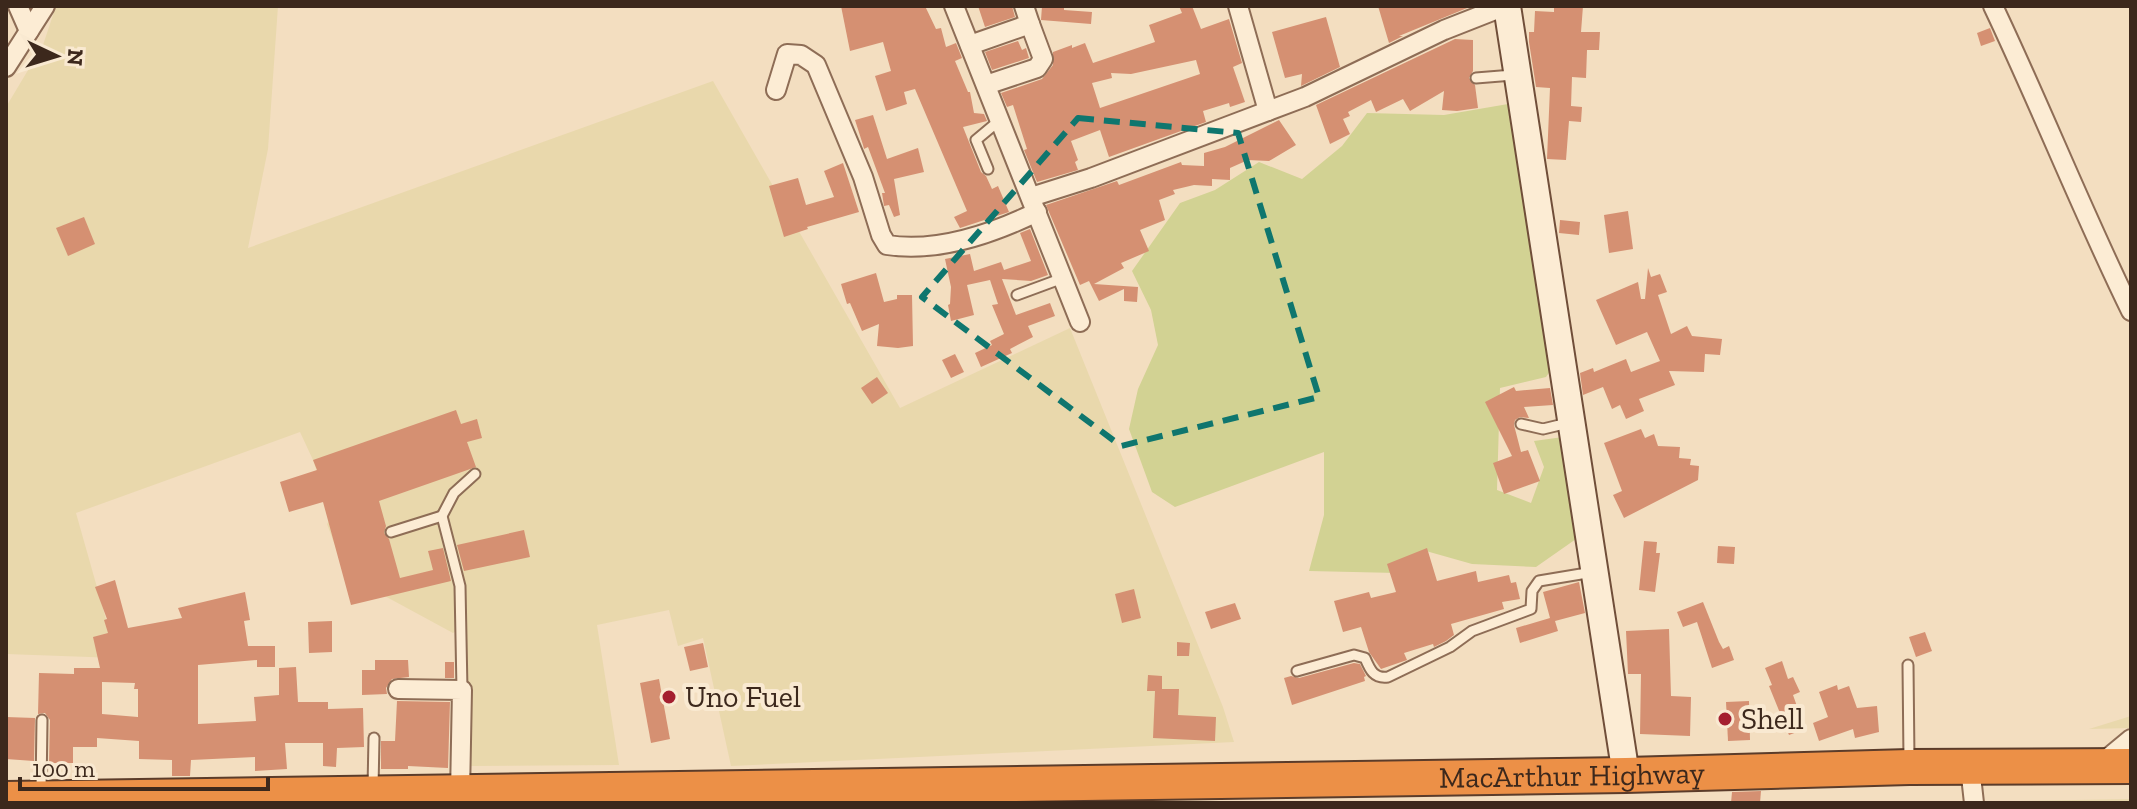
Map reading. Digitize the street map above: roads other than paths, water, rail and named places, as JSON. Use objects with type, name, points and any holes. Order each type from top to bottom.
[{"type":"highway","name":"MacArthur Highway","points":[[6,799],[296,800],[460,794],[551,798],[1909,767],[2131,766]]},
{"type":"main road","points":[[1506,6],[1626,775]]},
{"type":"street","points":[[18,6],[29,31]]},
{"type":"street","points":[[6,67],[45,6]]},
{"type":"street","points":[[954,6],[1080,322]]},
{"type":"street","points":[[986,85],[1042,64],[1043,59],[1024,6]]},
{"type":"street","points":[[1238,6],[1268,111]]},
{"type":"street","points":[[776,90],[787,54],[801,55],[816,65],[853,151],[881,235],[887,245],[921,246],[985,235],[1034,205],[1091,178],[1332,86],[1444,30],[1506,6]]},
{"type":"street","points":[[1993,6],[2131,311]]},
{"type":"street","points":[[970,45],[1030,24]]},
{"type":"street","points":[[398,689],[462,690],[460,794]]},
{"type":"street","points":[[2097,766],[2131,739]]},
{"type":"street","points":[[1970,767],[1974,803]]},
{"type":"lane","points":[[1476,78],[1517,75]]},
{"type":"lane","points":[[988,169],[976,140],[1000,120]]},
{"type":"lane","points":[[1017,295],[1063,278]]},
{"type":"lane","points":[[1521,424],[1543,429],[1572,423]]},
{"type":"lane","points":[[462,690],[460,586],[442,516],[454,493],[475,474]]},
{"type":"lane","points":[[391,532],[442,516]]},
{"type":"lane","points":[[1297,671],[1354,655],[1365,658],[1374,675],[1388,677],[1450,647],[1472,631],[1531,609],[1532,591],[1539,581],[1593,572]]},
{"type":"lane","points":[[1908,665],[1909,767]]},
{"type":"lane","points":[[41,798],[42,720]]},
{"type":"lane","points":[[373,795],[374,738]]},
{"type":"place","name":"Uno Fuel","points":[[669,697]]},
{"type":"place","name":"Shell","points":[[1725,719]]}]
